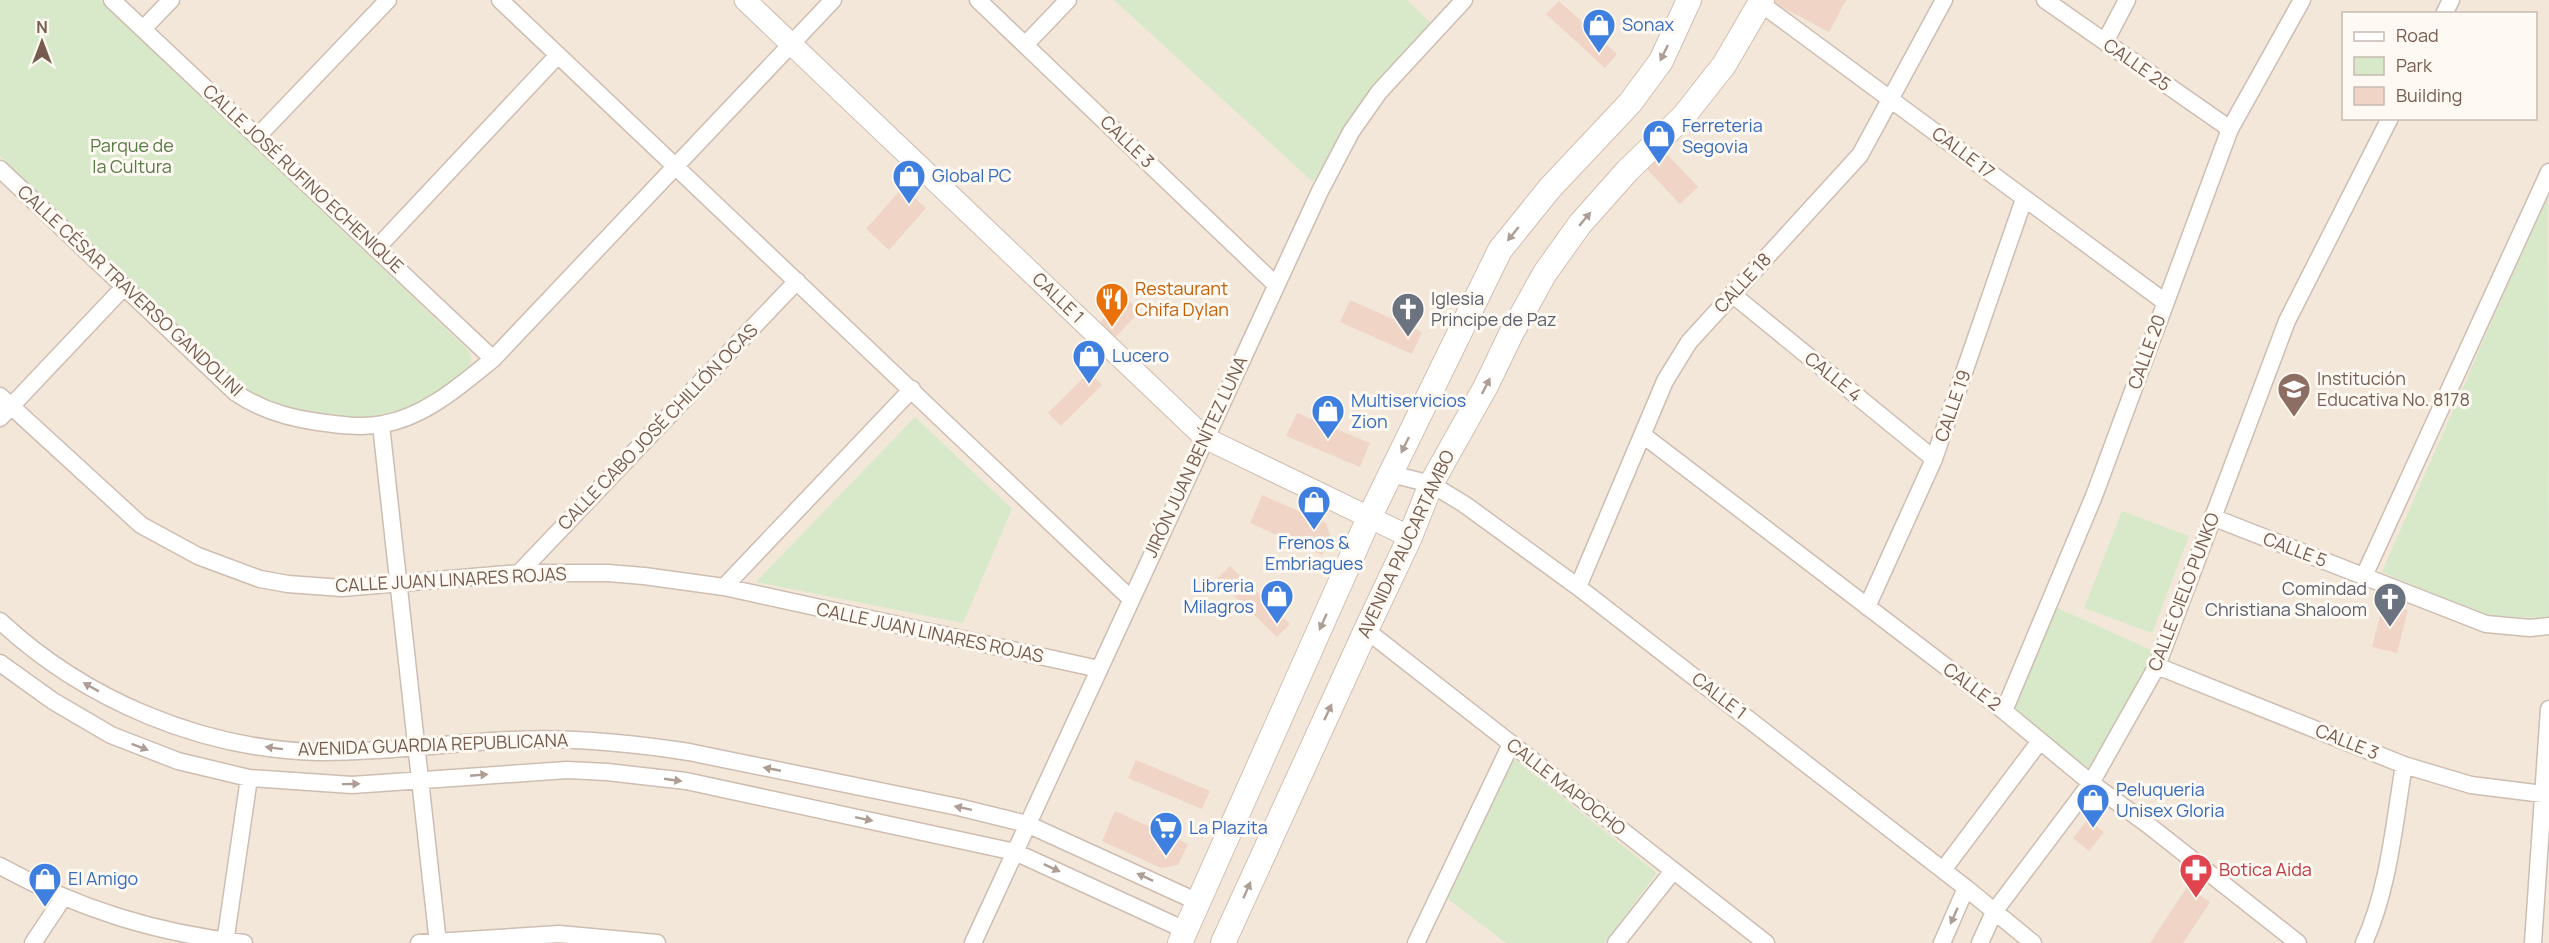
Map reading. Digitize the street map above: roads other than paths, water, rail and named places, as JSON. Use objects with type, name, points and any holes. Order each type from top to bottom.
[{"type":"main road","points":[[1182,937],[1369,518],[1500,250],[1550,188],[1630,103],[1660,61],[1689,0]]},
{"type":"main road","name":"AVENIDA PAUCARTAMBO","points":[[1223,943],[1410,537],[1431,484],[1486,386],[1511,333],[1545,273],[1580,224],[1628,170],[1683,117],[1724,65],[1761,2]]},
{"type":"street","name":"CALLE JOSÉ RUFINO ECHENIQUE","points":[[112,0],[493,359]]},
{"type":"street","points":[[143,29],[171,0]]},
{"type":"street","points":[[257,137],[388,0]]},
{"type":"street","points":[[500,0],[1131,598]]},
{"type":"street","name":"CALLE 1","points":[[745,0],[1205,438],[1410,537]]},
{"type":"street","name":"CALLE CÉSAR TRAVERSO GANDOLINI","points":[[0,169],[236,393],[249,402],[282,415],[305,420],[357,426],[381,425],[417,413],[469,379],[493,359],[833,0]]},
{"type":"street","name":"CALLE 3","points":[[978,0],[1275,284]]},
{"type":"street","points":[[1025,45],[1068,0]]},
{"type":"street","name":"JIRÓN JUAN BENÍTEZ LUNA","points":[[973,943],[1275,284],[1320,191],[1364,112],[1379,92],[1464,0]]},
{"type":"street","name":"CALLE 18","points":[[1578,587],[1665,381],[1689,342],[1860,155],[1944,0]]},
{"type":"street","name":"CALLE 25","points":[[2044,0],[2230,129]]},
{"type":"street","points":[[2105,42],[2127,0]]},
{"type":"street","name":"CALLE 20","points":[[2004,711],[2094,496],[2230,129],[2302,0]]},
{"type":"street","name":"CALLE 17","points":[[1761,2],[2165,302]]},
{"type":"street","points":[[376,249],[558,55]]},
{"type":"street","name":"CALLE CIELO PUNKO","points":[[1980,943],[1994,912],[2091,783],[2157,666],[2287,321],[2389,120]]},
{"type":"street","points":[[2364,576],[2549,172]]},
{"type":"street","name":"CALLE 19","points":[[1867,608],[1934,459],[2024,199]]},
{"type":"street","name":"CALLE CABO JOSÉ CHILLÓN OCAS","points":[[519,573],[797,281]]},
{"type":"street","points":[[4,406],[124,287]]},
{"type":"street","name":"CALLE 4","points":[[1732,294],[1934,459]]},
{"type":"street","points":[[724,588],[912,389]]},
{"type":"street","name":"CALLE JUAN LINARES ROJAS","points":[[4,406],[123,511],[167,541],[231,570],[288,584],[342,588],[519,573],[608,573],[680,580],[1099,669]]},
{"type":"street","points":[[381,425],[438,942]]},
{"type":"street","name":"CALLE 2","points":[[1642,435],[2004,711],[2091,783],[2147,824],[2298,943]]},
{"type":"street","name":"CALLE 1","points":[[1391,474],[1431,484],[1464,504],[1578,587],[1943,870],[2033,943]]},
{"type":"street","name":"CALLE 5","points":[[2212,518],[2486,624],[2530,628],[2549,626]]},
{"type":"street","name":"AVENIDA GUARDIA REPUBLICANA","points":[[0,621],[36,651],[81,682],[135,710],[202,735],[256,746],[316,752],[525,740],[582,740],[646,745],[958,807],[1028,824],[1198,902]]},
{"type":"street","name":"CALLE MAPOCHO","points":[[1366,630],[1766,943]]},
{"type":"street","name":"AVENIDA GUARDIA REPUBLICANA","points":[[0,663],[53,701],[111,735],[178,761],[249,778],[352,784],[567,770],[646,776],[728,789],[1015,852],[1182,937]]},
{"type":"street","name":"CALLE 3","points":[[2157,666],[2404,765],[2471,785],[2543,794]]},
{"type":"street","points":[[2533,943],[2549,709]]},
{"type":"street","points":[[1943,870],[2040,741]]},
{"type":"street","points":[[1416,943],[1511,744]]},
{"type":"street","points":[[2364,943],[2371,929],[2387,868],[2404,765]]},
{"type":"street","points":[[225,942],[249,778]]},
{"type":"street","points":[[0,866],[63,898],[102,913],[135,923],[225,942],[244,943]]},
{"type":"street","points":[[1616,943],[1673,871]]},
{"type":"street","points":[[1942,943],[1966,888]]},
{"type":"street","points":[[33,943],[63,898]]},
{"type":"street","points":[[418,943],[559,934],[626,938],[657,943]]},
{"type":"place","name":"Sonax","points":[[1599,54]]},
{"type":"place","name":"Ferreteria Segovia","points":[[1659,165]]},
{"type":"place","name":"Global PC","points":[[909,205]]},
{"type":"place","name":"Restaurant Chifa Dylan","points":[[1112,328]]},
{"type":"place","name":"Iglesia Principe de Paz","points":[[1408,338]]},
{"type":"place","name":"Lucero","points":[[1089,385]]},
{"type":"place","name":"Institución Educativa No. 8178","points":[[2294,418]]},
{"type":"place","name":"Multiservicios Zion","points":[[1328,440]]},
{"type":"place","name":"Frenos & Embriagues","points":[[1314,531]]},
{"type":"place","name":"Libreria Milagros","points":[[1277,625]]},
{"type":"place","name":"Comindad Christiana Shaloom","points":[[2390,628]]},
{"type":"place","name":"Peluqueria Unisex Gloria","points":[[2093,829]]},
{"type":"place","name":"La Plazita","points":[[1166,857]]},
{"type":"place","name":"Botica Aida","points":[[2196,899]]},
{"type":"place","name":"El Amigo","points":[[45,908]]},
{"type":"park label","name":"Parque de la Cultura","points":[[132,156]]}]
